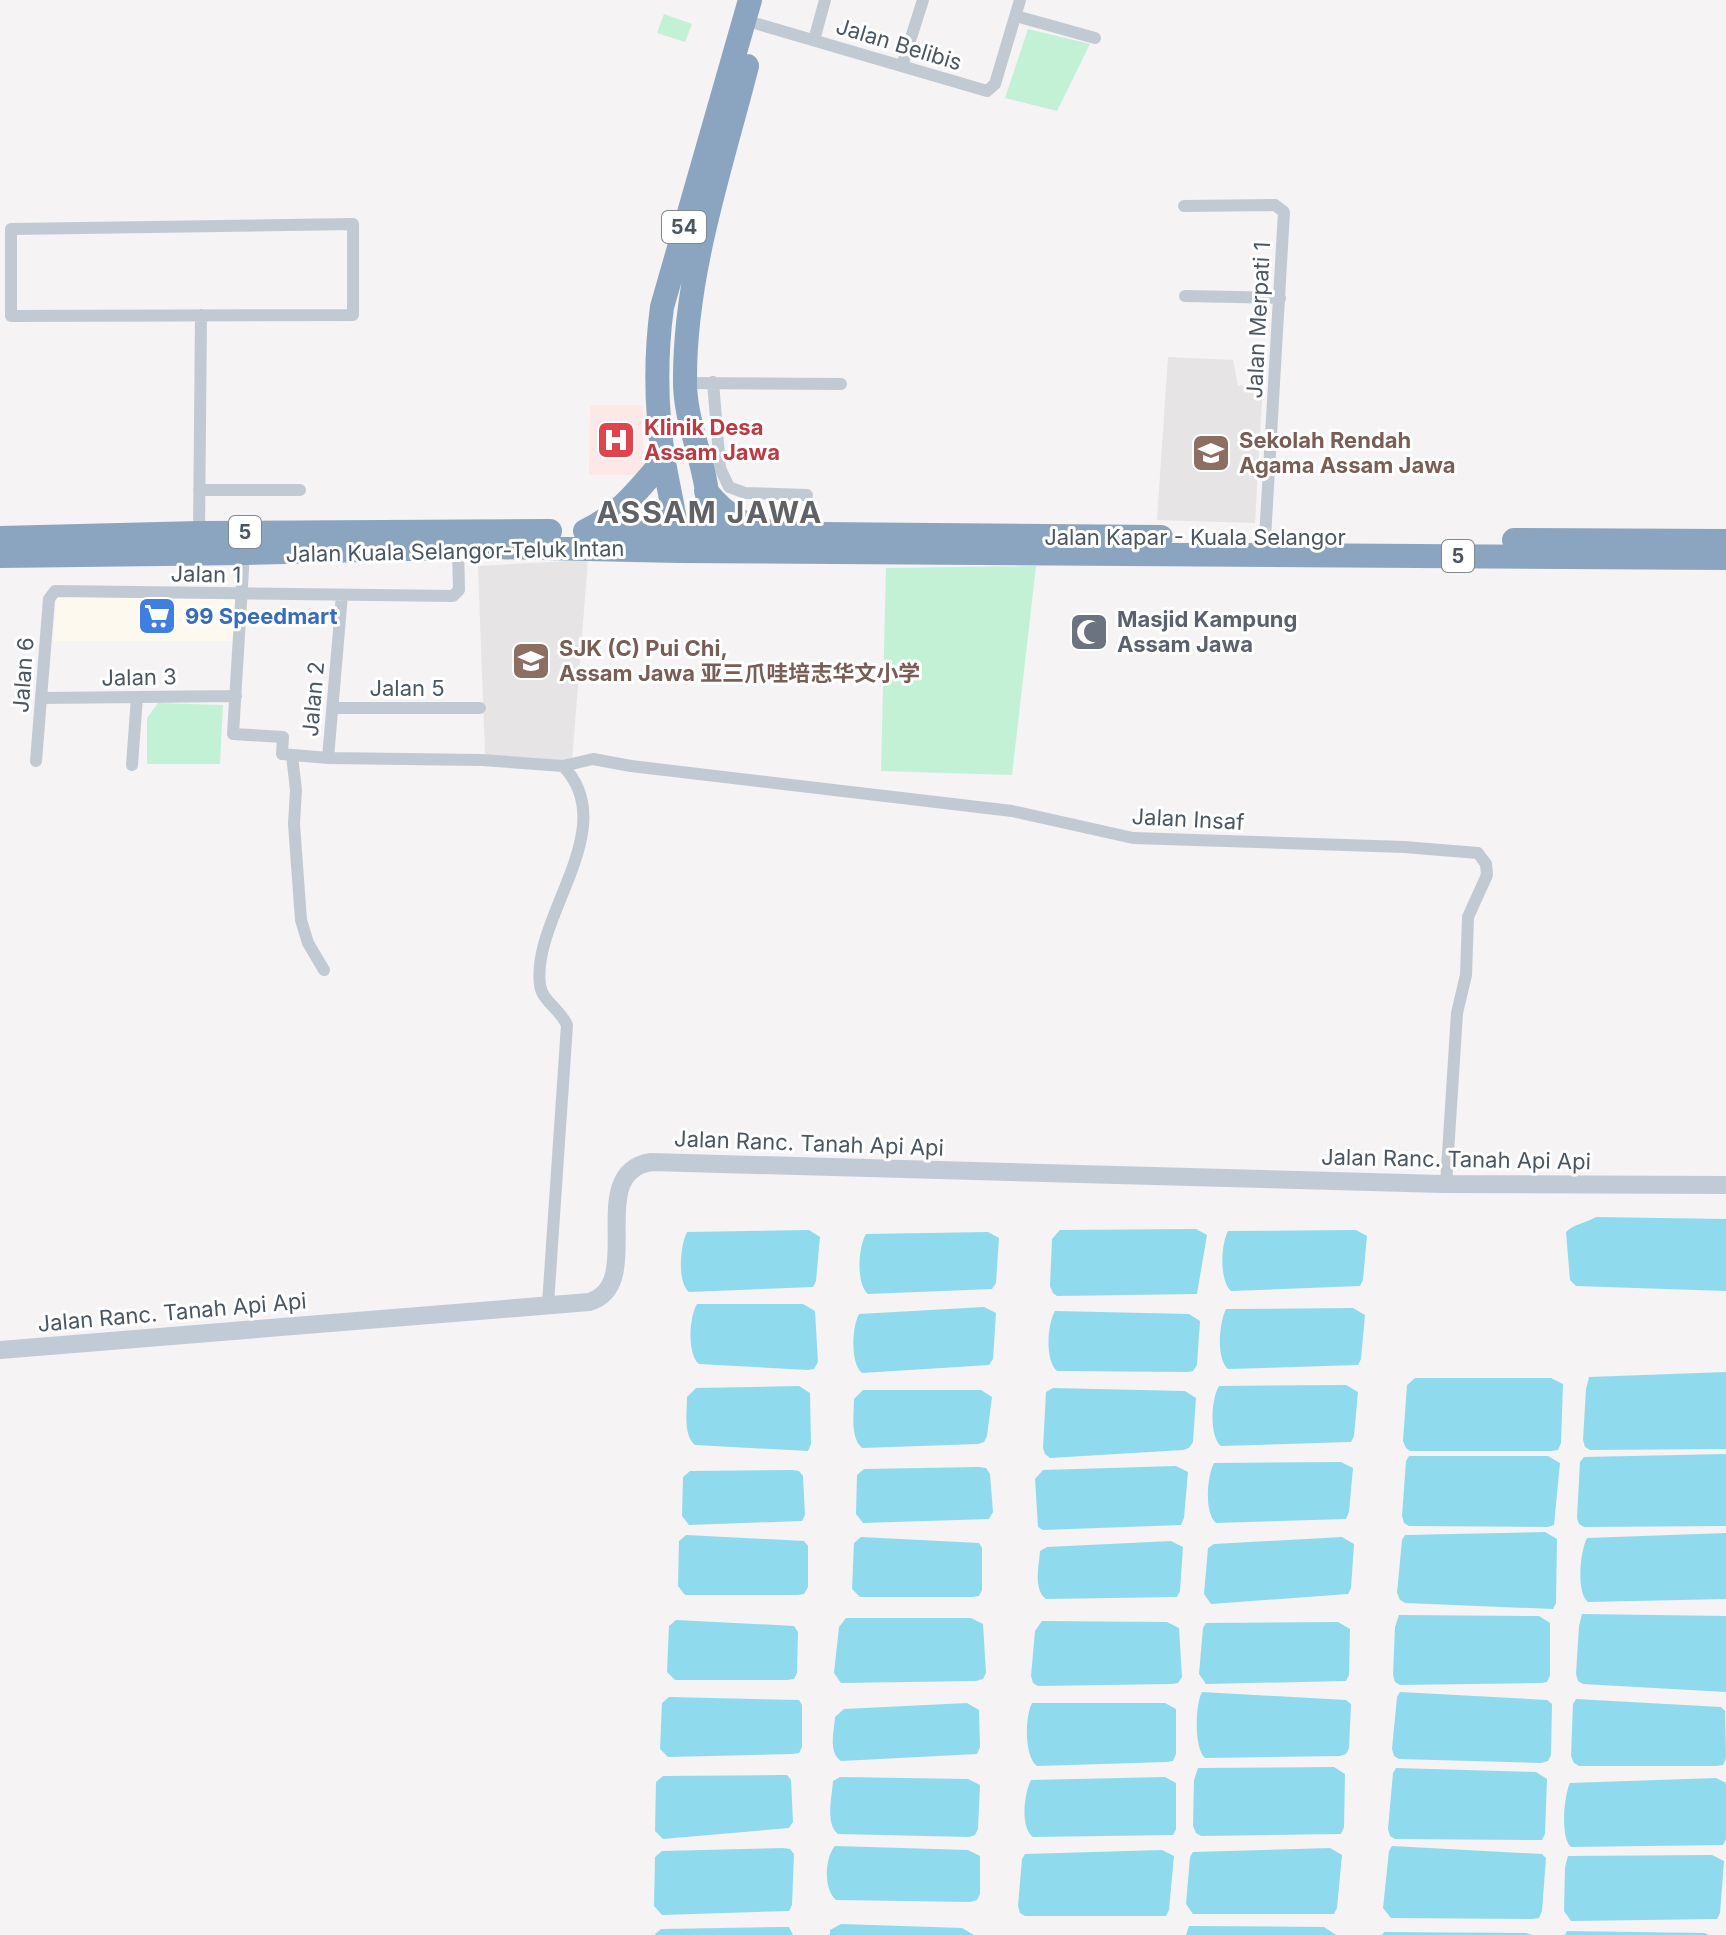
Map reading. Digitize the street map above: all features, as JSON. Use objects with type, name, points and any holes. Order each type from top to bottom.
[{"type":"highway","name":"54","points":[[673,539],[656,356],[662,307],[750,0]]},
{"type":"highway","name":"54","points":[[710,544],[706,491],[689,420],[684,383],[690,295],[762,12]]},
{"type":"highway","points":[[585,531],[607,520],[664,460]]},
{"type":"highway","points":[[706,491],[717,505],[736,520],[783,534]]},
{"type":"highway","name":"Jalan Kuala Selangor-Teluk Intan","points":[[0,538],[199,533],[585,531],[673,539]]},
{"type":"highway","name":"Jalan Kapar - Kuala Selangor","points":[[710,544],[783,534],[1726,541]]},
{"type":"highway","name":"Jalan Kapar - Kuala Selangor","points":[[673,539],[710,544],[1726,558]]},
{"type":"highway","name":"Jalan Kuala Selangor-Teluk Intan","points":[[0,556],[570,547],[673,539]]},
{"type":"street","points":[[814,40],[825,0]]},
{"type":"street","points":[[902,66],[923,0]]},
{"type":"street","points":[[1020,0],[1016,16],[1095,38]]},
{"type":"street","name":"Jalan Belibis","points":[[762,12],[814,40],[983,90],[995,84],[1016,16]]},
{"type":"street","name":"Jalan Merpati 1","points":[[1184,206],[1275,205],[1282,208],[1285,216],[1265,538]]},
{"type":"street","points":[[353,224],[353,315],[201,315],[11,316],[11,229],[353,224]]},
{"type":"street","points":[[1185,296],[1280,298]]},
{"type":"street","points":[[199,533],[201,315]]},
{"type":"street","points":[[713,382],[720,468],[729,487],[745,493],[807,495]]},
{"type":"street","points":[[684,383],[841,384]]},
{"type":"street","points":[[199,490],[300,490]]},
{"type":"street","name":"Jalan 1","points":[[52,593],[57,590],[453,596],[459,590],[458,548]]},
{"type":"street","points":[[244,553],[233,734],[283,737],[282,754],[292,756],[482,760],[563,766],[575,781],[582,818],[579,846],[549,928],[540,965],[542,993],[562,1013],[567,1025],[548,1304]]},
{"type":"street","name":"Jalan 6","points":[[36,761],[49,599],[52,593]]},
{"type":"street","name":"Jalan 2","points":[[328,758],[342,595]]},
{"type":"street","name":"Jalan 3","points":[[43,698],[236,696]]},
{"type":"street","points":[[132,765],[137,697]]},
{"type":"street","name":"Jalan 5","points":[[333,708],[480,708]]},
{"type":"street","points":[[292,756],[301,920],[308,943],[324,970]]},
{"type":"street","name":"Jalan Insaf","points":[[563,766],[593,759],[609,760],[631,766],[891,795],[1012,811],[1133,838],[1404,847],[1478,853],[1486,864],[1487,875],[1468,917],[1466,975],[1457,1013],[1446,1184]]},
{"type":"street","name":"Jalan Ranc. Tanah Api Api","points":[[0,1350],[598,1300],[614,1279],[621,1185],[632,1168],[651,1162],[1446,1184],[1726,1185]]},
{"type":"shaded area","name":"Sekolah Rendah Agama Assam Jawa","points":[[1168,357],[1233,360],[1238,386],[1263,383],[1255,523],[1157,520]]},
{"type":"shaded area","name":"Klinik Desa Assam Jawa","points":[[590,405],[643,405],[643,475],[589,475]]},
{"type":"shaded area","name":"SJK (C) Pui Chi, Assam Jawa 亚三爪哇培志华文小学","points":[[588,560],[572,761],[485,755],[478,566]]},
{"type":"shaded area","points":[[57,595],[237,598],[235,641],[53,641]]},
{"type":"green space","points":[[664,14],[692,24],[685,42],[657,33]]},
{"type":"green space","points":[[1028,29],[1090,44],[1057,111],[1005,98]]},
{"type":"green space","points":[[1036,566],[1012,775],[881,771],[886,568]]},
{"type":"green space","points":[[158,703],[223,705],[220,764],[147,764],[147,718]]},
{"type":"water","points":[[1596,1217],[1726,1219],[1726,1291],[1576,1286],[1570,1280],[1566,1232]]},
{"type":"water","points":[[1196,1229],[1207,1235],[1197,1294],[1057,1296],[1050,1286],[1052,1239],[1060,1230]]},
{"type":"water","points":[[809,1230],[820,1237],[813,1287],[689,1292],[685,1287],[681,1264],[687,1232]]},
{"type":"water","points":[[1356,1230],[1367,1236],[1360,1286],[1231,1291],[1224,1279],[1222,1262],[1228,1231]]},
{"type":"water","points":[[988,1232],[999,1238],[996,1283],[992,1289],[868,1294],[864,1289],[860,1265],[861,1247],[866,1234]]},
{"type":"water","points":[[697,1304],[803,1304],[815,1311],[818,1362],[814,1369],[808,1370],[699,1364],[692,1352],[690,1335]]},
{"type":"water","points":[[984,1307],[996,1313],[993,1359],[989,1365],[862,1373],[858,1368],[853,1345],[859,1314]]},
{"type":"water","points":[[1353,1308],[1365,1315],[1358,1365],[1228,1369],[1224,1364],[1220,1340],[1226,1309]]},
{"type":"water","points":[[1055,1311],[1189,1314],[1200,1321],[1197,1365],[1193,1371],[1187,1372],[1057,1371],[1050,1359],[1048,1342]]},
{"type":"water","points":[[1726,1372],[1726,1449],[1590,1450],[1585,1447],[1589,1377]]},
{"type":"water","points":[[1415,1378],[1551,1378],[1563,1384],[1561,1443],[1558,1450],[1410,1451],[1403,1441],[1407,1385]]},
{"type":"water","points":[[1346,1385],[1358,1392],[1351,1442],[1221,1446],[1214,1434],[1212,1417],[1219,1386]]},
{"type":"water","points":[[799,1386],[810,1393],[811,1444],[808,1451],[695,1445],[691,1441],[686,1423],[687,1397],[696,1388]]},
{"type":"water","points":[[1053,1388],[1185,1391],[1196,1398],[1193,1442],[1183,1450],[1050,1458],[1043,1448],[1046,1392]]},
{"type":"water","points":[[863,1390],[981,1390],[992,1397],[987,1436],[984,1442],[978,1444],[862,1448],[854,1432],[853,1419],[854,1399]]},
{"type":"water","points":[[1726,1454],[1726,1526],[1584,1527],[1579,1524],[1580,1462],[1584,1457]]},
{"type":"water","points":[[1409,1456],[1548,1456],[1560,1463],[1554,1525],[1409,1526],[1402,1516],[1406,1461]]},
{"type":"water","points":[[1341,1462],[1353,1468],[1346,1519],[1216,1523],[1212,1518],[1208,1494],[1214,1463]]},
{"type":"water","points":[[1176,1466],[1188,1472],[1181,1525],[1043,1530],[1038,1527],[1035,1479],[1043,1470]]},
{"type":"water","points":[[986,1468],[990,1474],[993,1512],[989,1519],[863,1523],[856,1514],[857,1475],[864,1469]]},
{"type":"water","points":[[690,1471],[799,1471],[803,1476],[805,1515],[802,1521],[689,1525],[682,1516],[683,1477]]},
{"type":"water","points":[[1545,1532],[1557,1539],[1556,1603],[1553,1609],[1405,1603],[1400,1600],[1397,1593],[1405,1535]]},
{"type":"water","points":[[1726,1533],[1726,1599],[1588,1602],[1584,1597],[1580,1572],[1587,1538]]},
{"type":"water","points":[[686,1535],[804,1541],[808,1546],[808,1587],[804,1594],[798,1595],[685,1595],[678,1586],[679,1541]]},
{"type":"water","points":[[861,1537],[979,1543],[982,1548],[982,1590],[979,1596],[972,1597],[860,1597],[852,1589],[854,1543]]},
{"type":"water","points":[[1342,1537],[1354,1544],[1348,1594],[1211,1604],[1204,1594],[1208,1548],[1214,1544]]},
{"type":"water","points":[[1171,1541],[1183,1547],[1177,1597],[1046,1599],[1039,1589],[1040,1551],[1047,1547]]},
{"type":"water","points":[[1582,1614],[1726,1616],[1726,1692],[1583,1684],[1576,1674]]},
{"type":"water","points":[[1399,1615],[1539,1616],[1550,1623],[1550,1675],[1547,1682],[1541,1683],[1400,1685],[1393,1675],[1395,1627]]},
{"type":"water","points":[[846,1618],[971,1618],[983,1624],[986,1673],[983,1679],[976,1681],[841,1683],[834,1673],[839,1627]]},
{"type":"water","points":[[676,1620],[794,1626],[798,1632],[797,1673],[794,1679],[787,1680],[675,1680],[667,1672],[669,1626]]},
{"type":"water","points":[[1042,1621],[1167,1622],[1179,1628],[1182,1677],[1178,1683],[1172,1684],[1038,1686],[1031,1676],[1035,1631]]},
{"type":"water","points":[[1338,1622],[1350,1629],[1349,1675],[1346,1681],[1206,1684],[1199,1674],[1206,1623]]},
{"type":"water","points":[[1202,1692],[1346,1700],[1351,1704],[1349,1748],[1346,1754],[1340,1756],[1205,1758],[1199,1746],[1197,1726]]},
{"type":"water","points":[[1400,1692],[1547,1700],[1552,1704],[1551,1755],[1548,1761],[1541,1763],[1399,1759],[1392,1749]]},
{"type":"water","points":[[669,1697],[799,1700],[802,1705],[802,1747],[799,1753],[792,1754],[668,1757],[660,1749],[662,1703]]},
{"type":"water","points":[[1576,1699],[1721,1707],[1725,1711],[1726,1758],[1723,1765],[1716,1766],[1579,1766],[1571,1756],[1573,1704]]},
{"type":"water","points":[[967,1703],[979,1710],[980,1747],[977,1754],[841,1761],[834,1752],[835,1717],[844,1709]]},
{"type":"water","points":[[1032,1703],[1165,1703],[1176,1709],[1176,1754],[1173,1761],[1167,1762],[1037,1766],[1030,1754],[1027,1736]]},
{"type":"water","points":[[1334,1767],[1345,1774],[1344,1827],[1341,1834],[1201,1836],[1196,1833],[1193,1826],[1194,1780],[1198,1768]]},
{"type":"water","points":[[1396,1768],[1536,1772],[1547,1779],[1545,1834],[1542,1840],[1395,1839],[1388,1829]]},
{"type":"water","points":[[787,1775],[791,1780],[793,1822],[789,1828],[663,1839],[655,1831],[656,1782],[663,1776]]},
{"type":"water","points":[[840,1777],[968,1779],[980,1785],[978,1829],[975,1835],[969,1837],[838,1834],[832,1824],[830,1810],[833,1781]]},
{"type":"water","points":[[1165,1777],[1176,1783],[1176,1829],[1173,1835],[1033,1837],[1026,1826],[1025,1801],[1031,1780]]},
{"type":"water","points":[[1716,1778],[1726,1783],[1726,1839],[1723,1845],[1571,1847],[1565,1835],[1564,1816],[1570,1783]]},
{"type":"water","points":[[835,1846],[968,1850],[980,1856],[980,1894],[977,1900],[970,1902],[836,1900],[827,1881],[829,1858]]},
{"type":"water","points":[[1392,1846],[1542,1854],[1546,1858],[1539,1918],[1391,1918],[1383,1908]]},
{"type":"water","points":[[1330,1848],[1342,1855],[1334,1914],[1193,1914],[1186,1904],[1193,1852]]},
{"type":"water","points":[[790,1849],[794,1854],[792,1905],[789,1911],[662,1915],[654,1906],[655,1857],[662,1851]]},
{"type":"water","points":[[1162,1850],[1174,1856],[1166,1916],[1025,1916],[1020,1913],[1018,1906],[1025,1854]]},
{"type":"water","points":[[1712,1855],[1724,1861],[1717,1919],[1571,1921],[1564,1911],[1568,1856]]},
{"type":"water","points":[[841,1924],[962,1928],[974,1935],[830,1935],[830,1930]]},
{"type":"water","points":[[1189,1926],[1324,1927],[1336,1935],[1186,1935]]},
{"type":"water","points":[[789,1927],[793,1935],[654,1935],[661,1929]]},
{"type":"water","points":[[1567,1931],[1705,1933],[1709,1935],[1565,1935]]},
{"type":"water","points":[[1384,1932],[1526,1933],[1532,1935],[1382,1935]]},
{"type":"place","name":"Klinik Desa Assam Jawa","points":[[616,440]]},
{"type":"place","name":"Sekolah Rendah Agama Assam Jawa","points":[[1211,453]]},
{"type":"place","name":"99 Speedmart","points":[[157,616]]},
{"type":"place","name":"Masjid Kampung Assam Jawa","points":[[1089,632]]},
{"type":"place","name":"SJK (C) Pui Chi, Assam Jawa 亚三爪哇培志华文小学","points":[[531,661]]},
{"type":"district","name":"ASSAM JAWA","points":[[710,513]]}]
